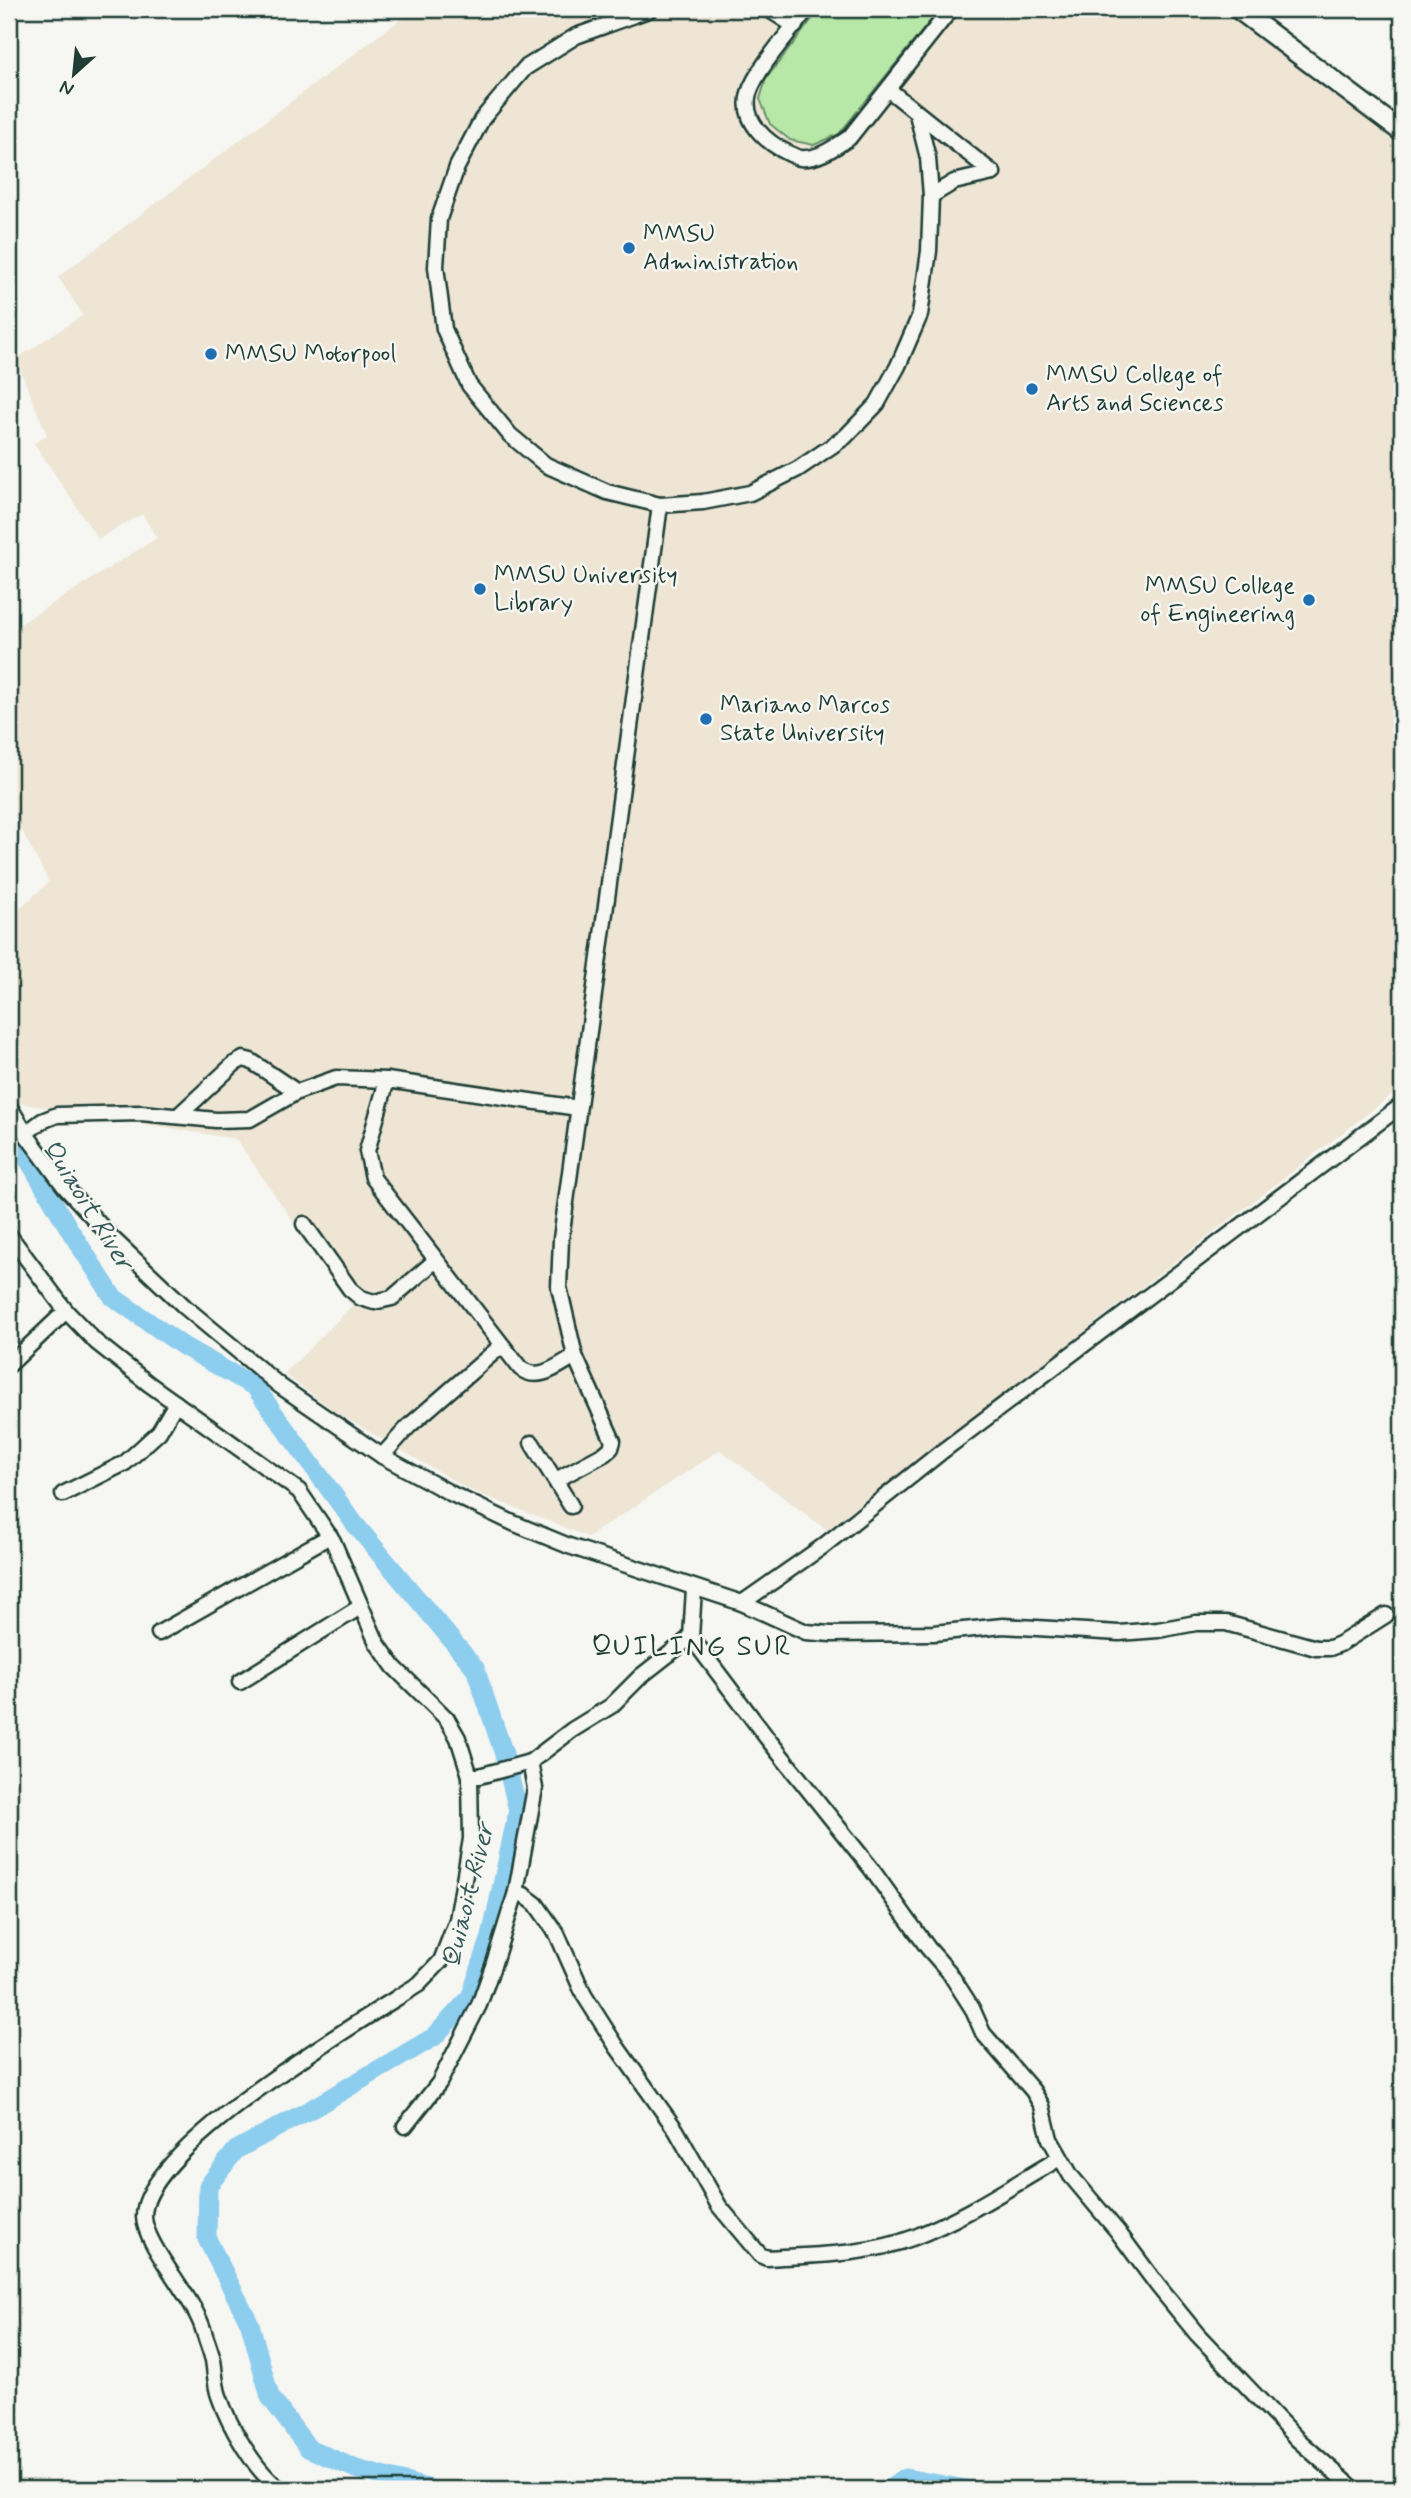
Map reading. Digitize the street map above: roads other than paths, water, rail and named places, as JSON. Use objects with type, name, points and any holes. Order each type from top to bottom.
[{"type":"main road","points":[[1238,9],[1402,132]]},
{"type":"street","points":[[651,9],[576,36],[525,68],[482,119],[457,167],[439,219],[436,267],[444,328],[469,385],[510,435],[546,465],[607,492],[660,505],[703,502],[750,493],[798,469],[845,437],[877,404],[898,366],[920,315],[929,251],[931,196],[928,158],[918,114]]},
{"type":"street","points":[[768,9],[795,26]]},
{"type":"street","points":[[807,9],[755,78],[748,95],[749,113],[758,131],[769,142],[800,158],[827,153],[849,138],[951,9]]},
{"type":"street","points":[[888,90],[993,173],[954,182],[931,196]]},
{"type":"street","points":[[556,1480],[604,1454],[611,1448],[613,1441],[575,1356],[559,1287],[561,1239],[660,505]]},
{"type":"street","points":[[179,1115],[234,1064],[243,1059],[251,1061],[297,1092]]},
{"type":"street","points":[[26,1133],[42,1121],[57,1115],[179,1115],[216,1120],[250,1119],[297,1092],[335,1077],[387,1080],[578,1108]]},
{"type":"street","points":[[387,1080],[368,1151],[373,1178],[520,1368],[528,1373],[547,1372],[575,1356]]},
{"type":"street","points":[[742,1602],[821,1547],[940,1453],[1402,1105]]},
{"type":"street","points":[[9,1106],[65,1187],[112,1238],[185,1307],[280,1386],[383,1456],[452,1494],[569,1546],[694,1589],[742,1602],[806,1632],[934,1633],[1003,1626],[1119,1633],[1196,1623],[1226,1623],[1316,1648],[1330,1648],[1386,1615]]},
{"type":"street","points":[[304,1224],[351,1289],[361,1298],[374,1302],[392,1298],[436,1260]]},
{"type":"street","points":[[9,1235],[66,1311],[96,1342],[149,1384],[299,1491],[330,1536],[377,1643],[394,1667],[447,1719],[475,1776],[471,1839],[457,1920],[441,1961],[419,1984],[246,2097],[192,2143],[153,2188],[147,2204],[144,2217],[149,2235],[198,2314],[212,2359],[218,2394],[227,2416],[270,2487]]},
{"type":"street","points":[[9,1365],[66,1311]]},
{"type":"street","points":[[383,1456],[408,1426],[501,1346]]},
{"type":"street","points":[[63,1494],[125,1463],[159,1432],[176,1403]]},
{"type":"street","points":[[532,1443],[571,1506]]},
{"type":"street","points":[[159,1633],[330,1536]]},
{"type":"street","points":[[694,1589],[691,1637],[949,1972],[972,2008],[983,2033],[1033,2091],[1042,2106],[1050,2138],[1060,2158],[1157,2286],[1198,2334],[1297,2439],[1354,2489]]},
{"type":"street","points":[[240,1682],[360,1607]]},
{"type":"street","points":[[475,1776],[523,1764],[611,1706],[641,1676],[691,1637]]},
{"type":"street","points":[[405,2126],[439,2083],[479,2006],[516,1892],[535,1788],[523,1764]]},
{"type":"street","points":[[516,1892],[536,1905],[557,1934],[584,1995],[610,2037],[676,2130],[719,2206],[760,2255],[767,2258],[854,2251],[913,2238],[1023,2182],[1060,2158]]},
{"type":"waterway","name":"Quiaoit River","points":[[9,1127],[113,1297],[183,1346],[255,1387],[354,1523],[475,1668],[504,1754],[518,1810],[491,1937],[470,1998],[434,2037],[236,2150],[208,2186],[207,2239],[250,2324],[270,2397],[308,2448],[356,2469],[430,2489]]},
{"type":"waterway","name":"Quiaoit River","points":[[890,2489],[905,2478],[966,2489]]},
{"type":"place","name":"MMSU Administration","points":[[629,248]]},
{"type":"place","name":"MMSU Motorpool","points":[[211,354]]},
{"type":"place","name":"MMSU College of Arts and Sciences","points":[[1032,389]]},
{"type":"place","name":"MMSU University Library","points":[[480,589]]},
{"type":"place","name":"MMSU College of Engineering","points":[[1309,600]]},
{"type":"place","name":"Mariano Marcos State University","points":[[706,719]]},
{"type":"district","name":"QUILING SUR","points":[[692,1647]]}]
